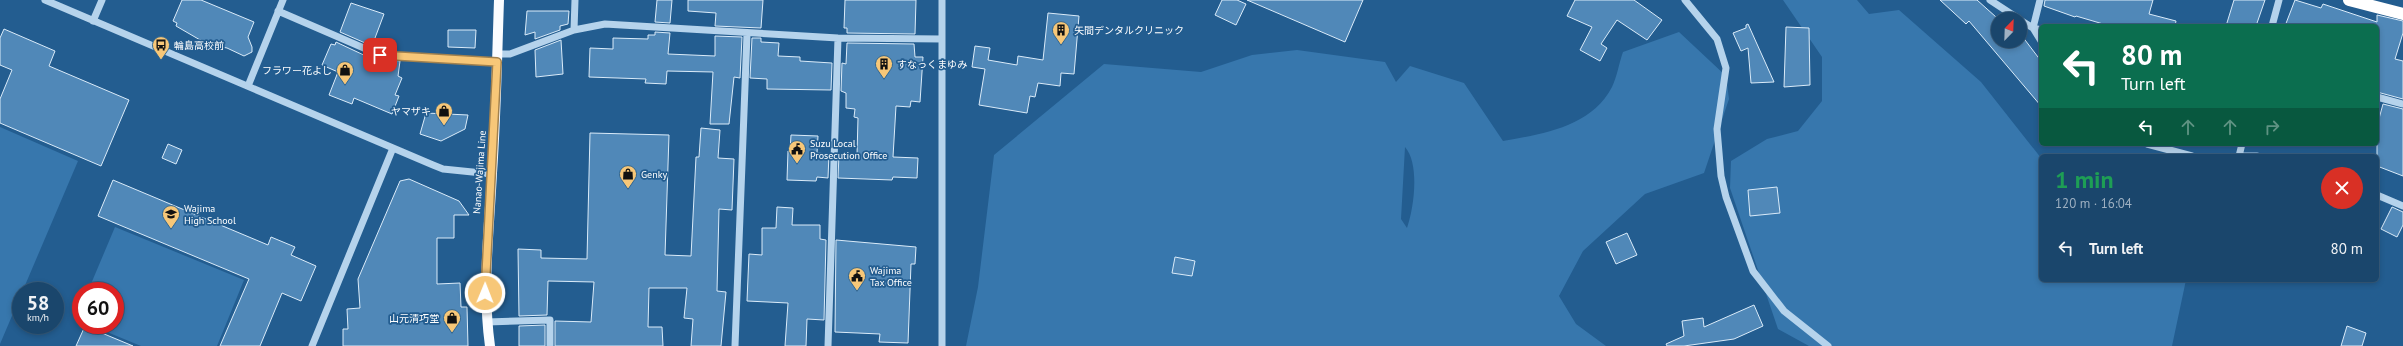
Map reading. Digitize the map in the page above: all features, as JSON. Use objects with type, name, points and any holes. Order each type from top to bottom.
[{"type":"highway","points":[[2349,0],[2403,14]]},
{"type":"main road","name":"Nanao-Wajima Line","points":[[490,346],[487,322],[486,266],[492,174],[499,0]]},
{"type":"street","points":[[45,0],[443,169],[492,174]]},
{"type":"street","points":[[93,21],[102,0]]},
{"type":"street","points":[[248,86],[283,0]]},
{"type":"street","points":[[574,30],[575,0]]},
{"type":"street","points":[[942,0],[942,346]]},
{"type":"street","points":[[1686,0],[1717,39],[1726,68],[1717,129],[1721,176],[1726,197],[1753,271],[1784,311],[1828,346]]},
{"type":"street","points":[[1990,0],[2008,12]]},
{"type":"street","points":[[2039,38],[2033,28],[2040,0]]},
{"type":"street","points":[[2273,24],[2279,0]]},
{"type":"street","points":[[278,12],[380,55],[497,58],[574,30],[605,24],[747,34],[838,38],[942,39]]},
{"type":"street","points":[[2027,24],[2039,30]]},
{"type":"street","points":[[735,346],[747,34]]},
{"type":"street","points":[[828,346],[838,38]]},
{"type":"street","points":[[2379,98],[2403,104]]},
{"type":"street","points":[[2154,146],[2184,154]]},
{"type":"street","points":[[312,346],[393,148]]},
{"type":"street","points":[[2379,196],[2403,206]]},
{"type":"street","points":[[487,322],[550,320],[550,346]]},
{"type":"shaded area","points":[[1783,0],[1857,0],[1869,14],[1899,10],[1981,82],[2039,155],[2039,282],[2186,282],[2172,346],[1809,346],[1778,329],[1730,188],[1731,161],[1767,139],[1798,131],[1822,101],[1822,57]]},
{"type":"shaded area","points":[[1679,32],[1726,76],[1729,99],[1704,173],[1645,194],[1583,251],[1559,296],[1576,324],[1606,346],[966,346],[978,287],[994,155],[1104,64],[1201,72],[1252,55],[1297,50],[1385,62],[1396,82],[1410,66],[1464,83],[1503,141],[1534,135],[1565,126],[1579,120],[1592,111],[1603,101],[1612,87],[1623,52]],"holes":[[[1405,147],[1413,164],[1414,186],[1412,209],[1407,228],[1401,219]]]},
{"type":"shaded area","points":[[0,127],[78,161],[26,282],[12,282],[12,316],[0,344]]},
{"type":"shaded area","points":[[115,227],[244,280],[217,346],[141,346],[112,334],[124,334],[124,282],[92,282]]},
{"type":"building","points":[[182,0],[201,0],[254,22],[248,37],[252,47],[252,52],[244,56],[227,48],[207,44],[176,26],[177,23],[173,21]]},
{"type":"building","points":[[657,0],[672,0],[670,23],[655,22]]},
{"type":"building","points":[[688,0],[763,0],[761,28],[715,26],[716,13],[688,11]]},
{"type":"building","points":[[845,0],[916,0],[915,34],[847,33],[847,28],[844,28]]},
{"type":"building","points":[[1222,0],[1237,0],[1246,4],[1236,25],[1215,15]]},
{"type":"building","points":[[1247,0],[1363,0],[1345,42]]},
{"type":"building","points":[[1575,0],[1634,0],[1662,20],[1647,40],[1617,20],[1601,44],[1607,48],[1600,61],[1580,50],[1592,27],[1567,16]]},
{"type":"building","points":[[1940,0],[1977,0],[1991,13],[1991,47],[1969,21],[1966,24]]},
{"type":"building","points":[[2045,0],[2153,0],[2149,14],[2176,21],[2175,24],[2103,24],[2076,16],[2075,17],[2044,6]]},
{"type":"building","points":[[2234,0],[2265,0],[2257,24],[2227,24]]},
{"type":"building","points":[[2295,0],[2321,8],[2323,4],[2377,22],[2377,15],[2403,21],[2403,33],[2395,59],[2403,61],[2403,99],[2379,93],[2379,24],[2286,24]]},
{"type":"building","points":[[351,3],[384,14],[372,46],[340,32]]},
{"type":"building","points":[[527,11],[569,11],[568,24],[560,26],[560,30],[535,39],[535,32],[525,35]]},
{"type":"building","points":[[1048,13],[1079,16],[1074,74],[1061,73],[1060,86],[1038,83],[1035,97],[1030,96],[1027,113],[979,105],[985,69],[972,67],[975,46],[990,48],[988,60],[1017,65],[1018,56],[1043,60]]},
{"type":"building","points":[[1748,24],[1774,82],[1751,83],[1748,48],[1741,51],[1733,33],[1746,28],[1746,25]]},
{"type":"building","points":[[1786,27],[1809,28],[1810,85],[1784,87]]},
{"type":"building","points":[[4,29],[55,51],[49,66],[129,100],[101,166],[0,123],[0,99],[12,70],[0,65],[0,38]]},
{"type":"building","points":[[448,30],[476,30],[475,48],[448,47]]},
{"type":"building","points":[[655,32],[670,33],[668,54],[715,56],[715,36],[742,37],[740,78],[734,77],[729,124],[710,124],[713,72],[667,71],[666,84],[645,83],[646,79],[589,77],[590,48],[613,49],[613,38],[648,39],[648,35],[655,35]]},
{"type":"building","points":[[752,38],[761,38],[761,42],[779,43],[778,56],[800,57],[800,61],[832,63],[831,90],[767,89],[767,79],[750,78]]},
{"type":"building","points":[[561,40],[563,74],[536,77],[535,50]]},
{"type":"building","points":[[336,42],[368,57],[400,61],[398,76],[402,78],[395,95],[399,96],[392,114],[354,98],[352,104],[329,95],[338,72],[322,65],[331,44],[335,45]]},
{"type":"building","points":[[847,43],[914,44],[915,57],[923,57],[920,102],[911,101],[910,107],[896,106],[893,157],[918,158],[917,178],[893,177],[892,180],[838,178],[839,154],[857,155],[858,118],[854,117],[855,109],[846,108],[846,93],[841,91],[842,63],[846,64]]},
{"type":"building","points":[[2027,43],[2039,58],[2039,104],[1992,48],[2027,48]]},
{"type":"building","points":[[2383,104],[2403,109],[2403,176],[2379,167],[2379,154],[2377,154],[2377,146],[2379,146],[2379,119]]},
{"type":"building","points":[[426,113],[468,115],[465,129],[441,141],[420,134]]},
{"type":"building","points":[[701,128],[720,130],[718,158],[734,159],[732,210],[719,209],[717,291],[726,292],[721,346],[691,346],[693,319],[684,318],[687,288],[649,288],[648,327],[662,327],[663,346],[555,346],[555,321],[591,322],[594,282],[548,281],[547,315],[519,316],[518,249],[541,250],[541,258],[587,259],[590,133],[669,135],[665,255],[691,256],[696,157],[699,157]]},
{"type":"building","points":[[791,135],[818,136],[817,153],[829,154],[828,178],[817,177],[816,181],[787,180],[788,151],[790,151]]},
{"type":"building","points":[[168,144],[182,150],[176,164],[162,158]]},
{"type":"building","points":[[409,179],[459,201],[469,215],[454,215],[454,238],[437,238],[437,284],[460,283],[461,307],[467,307],[468,346],[343,346],[343,329],[348,329],[347,309],[360,308],[358,279],[400,181]]},
{"type":"building","points":[[113,180],[268,245],[271,237],[295,247],[291,255],[316,266],[301,301],[282,293],[260,346],[220,346],[249,279],[98,216]]},
{"type":"building","points":[[1777,187],[1780,213],[1750,216],[1748,190]]},
{"type":"building","points":[[777,207],[793,208],[792,225],[820,225],[820,239],[826,240],[824,320],[807,319],[806,346],[785,346],[788,303],[747,301],[749,254],[762,255],[762,228],[776,228]]},
{"type":"building","points":[[2392,207],[2403,212],[2403,225],[2397,237],[2381,229]]},
{"type":"building","points":[[1627,233],[1637,255],[1616,264],[1606,242]]},
{"type":"building","points":[[836,240],[916,247],[915,264],[911,264],[908,343],[879,342],[880,334],[835,332]]},
{"type":"building","points":[[1175,257],[1195,261],[1192,276],[1172,273]]},
{"type":"building","points":[[1754,305],[1763,326],[1734,339],[1684,346],[1667,346],[1666,344],[1684,336],[1682,321],[1703,318],[1704,327]]},
{"type":"building","points":[[545,325],[545,346],[519,346],[519,326]]},
{"type":"building","points":[[2347,326],[2366,333],[2362,346],[2341,346]]},
{"type":"building","points":[[81,334],[104,334],[133,346],[76,346]]},
{"type":"place","name":"矢間デンタルクリニック","points":[[1061,45]]},
{"type":"place","name":"輪島高校前","points":[[161,60]]},
{"type":"place","name":"すなっくまゆみ","points":[[884,79]]},
{"type":"place","name":"フラワー花よし","points":[[345,85]]},
{"type":"place","name":"ヤマザキ","points":[[444,126]]},
{"type":"place","name":"Suzu Local Prosecution Office","points":[[797,164]]},
{"type":"place","name":"Genky","points":[[628,189]]},
{"type":"place","name":"Wajima High School","points":[[171,229]]},
{"type":"place","name":"Wajima Tax Office","points":[[857,291]]},
{"type":"place","name":"山元清巧堂","points":[[452,333]]},
{"type":"route","points":[[380,55],[497,62],[485,293]]}]
